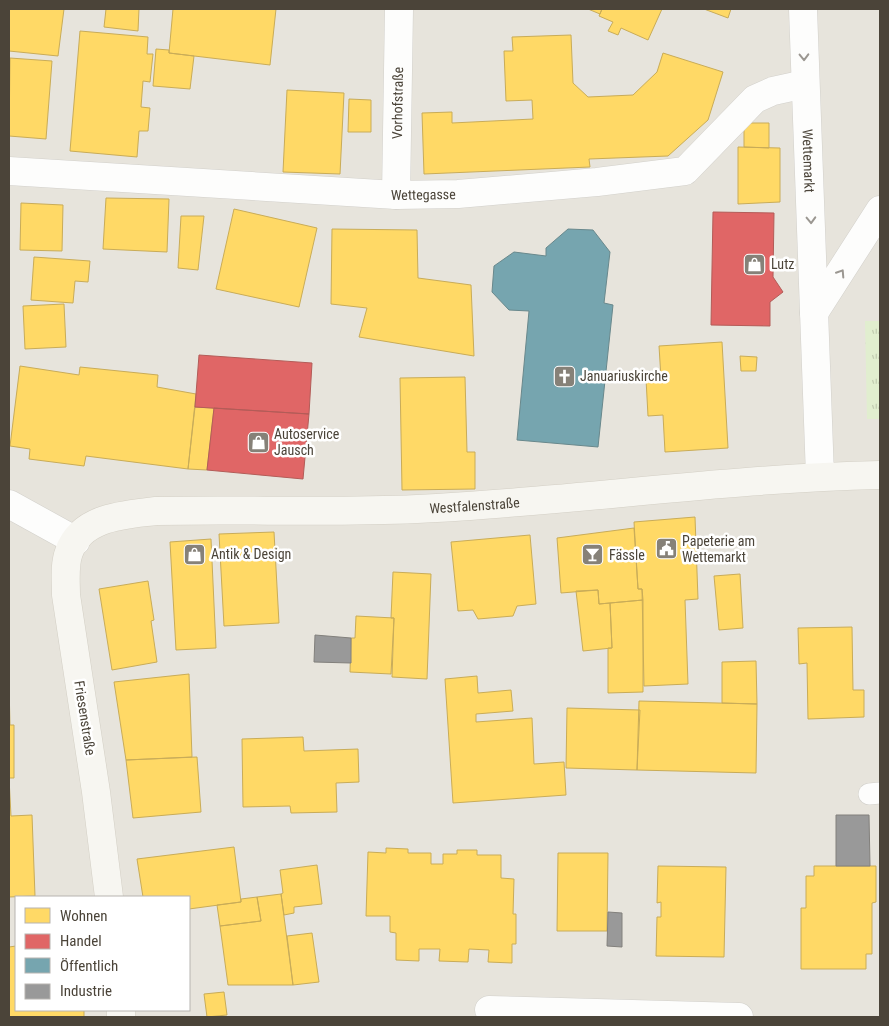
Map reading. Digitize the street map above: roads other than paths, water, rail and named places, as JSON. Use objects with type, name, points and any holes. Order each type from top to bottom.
[{"type":"main road","name":"Westfalenstraße","points":[[76,541],[84,530],[101,521],[118,516],[156,511],[416,509],[574,498],[820,476],[880,475]]},
{"type":"main road","name":"Friesenstraße","points":[[76,541],[69,552],[65,571],[66,595],[96,792],[109,896]]},
{"type":"street","name":"Vorhofstraße","points":[[396,195],[399,9]]},
{"type":"street","name":"Wettemarkt","points":[[803,9],[820,476]]},
{"type":"street","name":"Wettegasse","points":[[9,171],[396,195],[458,194],[597,182],[685,171],[755,98],[773,91],[805,84]]},
{"type":"street","points":[[814,313],[880,210]]},
{"type":"street","points":[[9,504],[76,541]]},
{"type":"street","points":[[489,1010],[738,1017]]},
{"type":"place","name":"Lutz","points":[[755,264]]},
{"type":"place","name":"Januariuskirche","points":[[564,376]]},
{"type":"place","name":"Autoservice Jausch","points":[[258,442]]},
{"type":"place","name":"Papeterie am Wettemarkt","points":[[666,549]]},
{"type":"place","name":"Antik & Design","points":[[195,554]]},
{"type":"place","name":"Fässle","points":[[593,555]]}]
